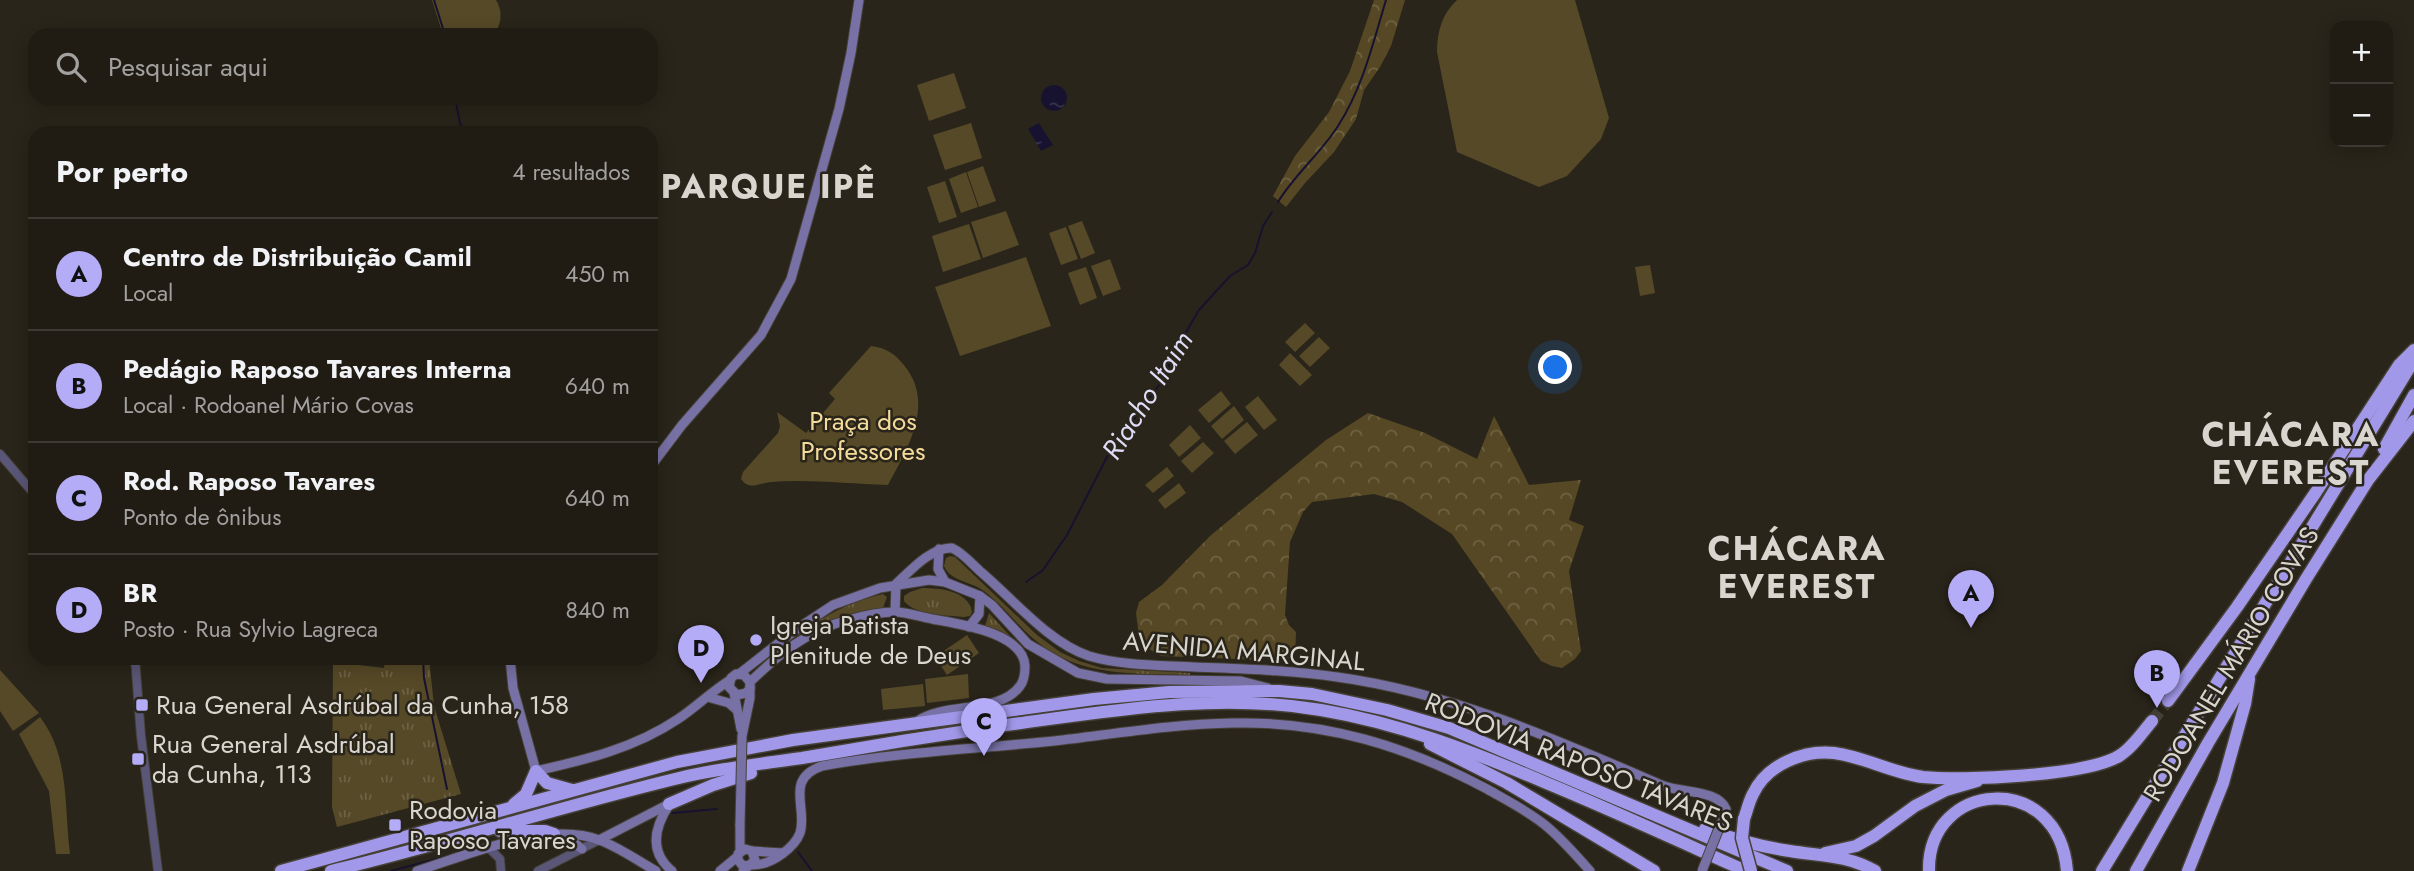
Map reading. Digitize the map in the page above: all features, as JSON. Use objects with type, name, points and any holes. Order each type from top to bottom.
[{"type":"highway","points":[[2168,701],[2316,492],[2399,365],[2414,350]]},
{"type":"highway","name":"RODOANEL MÁRIO COVAS","points":[[2102,871],[2414,360]]},
{"type":"highway","name":"RODOANEL MÁRIO COVAS","points":[[2136,871],[2249,675],[2368,481],[2414,396]]},
{"type":"highway","name":"RODOANEL MÁRIO COVAS","points":[[2368,481],[2414,421]]},
{"type":"highway","points":[[2188,871],[2222,783],[2245,704],[2249,675]]},
{"type":"highway","name":"RODOVIA RAPOSO TAVARES","points":[[281,871],[677,762],[793,740],[1141,694],[1198,690],[1312,694],[1387,710],[1449,728],[1787,871]]},
{"type":"highway","name":"RODOVIA RAPOSO TAVARES","points":[[331,871],[493,830],[567,806],[682,777],[879,744],[1084,714],[1193,703],[1281,705],[1385,723],[1471,751],[1610,809],[1746,871]]},
{"type":"highway","points":[[1751,871],[1742,838],[1744,819],[1753,792],[1768,774],[1786,761],[1807,755],[1834,753],[1923,777],[1989,778],[2070,770],[2112,760],[2129,748],[2152,721]]},
{"type":"highway","points":[[1385,723],[1507,783],[1654,871]]},
{"type":"highway","points":[[669,804],[728,779],[800,758]]},
{"type":"highway","points":[[505,811],[526,794],[536,771],[552,786],[577,791]]},
{"type":"highway","points":[[1821,854],[1856,846],[1915,806],[1946,790],[1989,778]]},
{"type":"highway","points":[[1612,796],[1734,839],[1851,860],[1875,871]]},
{"type":"highway","points":[[1929,871],[1933,845],[1942,827],[1956,812],[1989,798],[2021,802],[2038,811],[2053,826],[2061,843],[2067,871]]},
{"type":"highway","points":[[493,830],[545,831],[558,834]]},
{"type":"main road","points":[[658,457],[682,425],[761,335],[791,279],[839,109],[852,53],[859,0]]},
{"type":"main road","name":"AVENIDA MARGINAL","points":[[896,584],[939,549],[949,548],[957,551],[1052,638],[1087,655],[1110,661],[1147,665],[1277,670],[1335,677],[1424,694],[1537,731],[1664,786],[1716,797],[1723,803],[1725,813],[1702,871]]},
{"type":"main road","points":[[939,549],[938,569],[945,582]]},
{"type":"main road","name":"AVENIDA MARGINAL","points":[[739,674],[798,628],[833,605],[896,584],[929,580],[945,582],[980,596],[992,605],[1028,644],[1078,673],[1107,680],[1241,681],[1279,691]]},
{"type":"main road","points":[[895,612],[896,584]]},
{"type":"main road","points":[[968,627],[979,614],[980,596]]},
{"type":"main road","points":[[709,698],[733,693],[743,695],[750,684],[789,647],[830,625],[895,612],[968,627],[1003,638],[1021,651],[1025,671],[1020,687],[1002,700],[933,713],[912,725]]},
{"type":"main road","points":[[511,665],[513,688],[536,771],[630,745],[677,720],[739,674],[746,676],[750,684],[742,737]]},
{"type":"main road","points":[[750,698],[766,668]]},
{"type":"main road","points":[[730,680],[729,687],[738,710],[742,737],[740,825],[744,852],[739,863],[748,867],[765,863],[785,852]]},
{"type":"main road","points":[[709,698],[729,703],[738,710]]},
{"type":"main road","name":"RODOVIA RAPOSO TAVARES","points":[[785,852],[801,830],[799,796],[802,783],[809,773],[822,766],[925,751],[1054,741],[1150,729],[1234,723],[1279,724],[1352,735],[1424,758],[1505,800],[1545,825],[1590,871]]},
{"type":"main road","points":[[599,840],[669,804]]},
{"type":"main road","points":[[669,804],[657,825],[655,838],[660,858],[672,871]]},
{"type":"main road","points":[[558,834],[582,849]]},
{"type":"main road","points":[[417,871],[489,848],[558,834],[599,840],[656,871]]},
{"type":"main road","points":[[744,852],[755,856],[748,867]]},
{"type":"main road","points":[[720,871],[744,852],[785,852]]},
{"type":"street","points":[[0,454],[28,487]]},
{"type":"street","points":[[136,665],[141,737],[158,871]]},
{"type":"street","points":[[538,871],[599,840]]},
{"type":"street","points":[[489,848],[500,859],[501,871]]},
{"type":"green space","points":[[432,0],[496,0],[498,4],[500,22],[497,28],[441,28]]},
{"type":"green space","points":[[1374,0],[1405,0],[1391,46],[1364,90],[1356,119],[1334,152],[1286,207],[1273,196],[1295,156],[1329,112],[1350,71]]},
{"type":"green space","points":[[1457,0],[1575,0],[1609,118],[1601,139],[1567,176],[1539,187],[1457,152],[1437,52],[1441,23]]},
{"type":"green space","points":[[954,73],[966,108],[929,121],[917,85]]},
{"type":"green space","points":[[971,123],[982,158],[945,170],[933,135]]},
{"type":"green space","points":[[983,166],[996,201],[979,207],[967,172]]},
{"type":"green space","points":[[966,172],[978,207],[961,213],[949,179]]},
{"type":"green space","points":[[945,181],[957,217],[939,223],[927,187]]},
{"type":"green space","points":[[1006,211],[1019,245],[983,258],[971,222]]},
{"type":"green space","points":[[1082,221],[1095,253],[1081,259],[1068,226]]},
{"type":"green space","points":[[969,224],[981,259],[943,272],[932,236]]},
{"type":"green space","points":[[1066,227],[1078,259],[1061,265],[1049,233]]},
{"type":"green space","points":[[1026,257],[1051,326],[960,356],[935,287]]},
{"type":"green space","points":[[1110,259],[1121,289],[1103,296],[1091,266]]},
{"type":"green space","points":[[1650,265],[1655,293],[1640,296],[1635,267]]},
{"type":"green space","points":[[1086,267],[1097,298],[1080,305],[1068,273]]},
{"type":"green space","points":[[1305,323],[1315,333],[1295,352],[1285,342]]},
{"type":"green space","points":[[1319,337],[1330,348],[1310,367],[1299,356]]},
{"type":"green space","name":"Praça dos Professores","points":[[871,346],[885,350],[900,360],[913,379],[917,394],[915,425],[888,485],[800,481],[751,485],[744,483],[741,479],[743,472],[778,433],[780,426],[777,412],[806,433],[835,399],[829,393]]},
{"type":"green space","points":[[1290,353],[1312,375],[1300,386],[1279,365]]},
{"type":"green space","points":[[1221,391],[1231,404],[1209,423],[1198,410]]},
{"type":"green space","points":[[1258,396],[1277,420],[1264,430],[1245,407]]},
{"type":"green space","points":[[1234,406],[1244,420],[1222,439],[1211,426]]},
{"type":"green space","points":[[1368,413],[1425,433],[1477,459],[1494,416],[1529,485],[1581,480],[1569,520],[1584,526],[1569,571],[1581,651],[1575,659],[1562,668],[1541,661],[1452,534],[1402,502],[1374,494],[1312,502],[1303,512],[1290,542],[1285,615],[1296,632],[1293,659],[1161,656],[1140,644],[1136,613],[1139,602],[1162,585],[1210,536],[1326,440]]},
{"type":"green space","points":[[1247,422],[1258,435],[1235,454],[1224,441]]},
{"type":"green space","points":[[1190,425],[1201,438],[1179,457],[1169,445]]},
{"type":"green space","points":[[1203,442],[1214,453],[1192,473],[1181,461]]},
{"type":"green space","points":[[1167,467],[1174,476],[1153,493],[1145,485]]},
{"type":"green space","points":[[1179,483],[1186,493],[1165,509],[1158,500]]},
{"type":"green space","points":[[955,557],[1037,635],[1060,652],[1102,668],[1190,675],[1108,671],[1070,661],[1035,640],[984,591],[951,575],[944,566],[946,558]]},
{"type":"green space","points":[[922,588],[945,590],[960,595],[970,605],[970,616],[932,614],[916,610],[904,601],[904,596]]},
{"type":"green space","points":[[883,594],[887,597],[883,608],[846,615],[805,631],[785,644],[831,613]]},
{"type":"green space","points":[[989,613],[1011,637],[985,626]]},
{"type":"green space","points":[[967,635],[979,653],[947,675],[935,657]]},
{"type":"green space","points":[[333,665],[384,668],[384,665],[430,665],[434,706],[461,794],[337,827],[332,807]]},
{"type":"green space","points":[[0,670],[39,713],[13,731],[0,711]]},
{"type":"green space","points":[[968,674],[969,698],[927,703],[925,679]]},
{"type":"green space","points":[[923,684],[925,706],[883,710],[881,689]]},
{"type":"green space","points":[[40,717],[50,732],[61,765],[70,854],[56,854],[49,791],[19,734]]},
{"type":"water","points":[[1054,85],[1063,89],[1067,98],[1063,107],[1054,111],[1045,107],[1041,98],[1045,89]]},
{"type":"water","points":[[1039,123],[1053,145],[1041,151],[1028,129]]},
{"type":"waterway","points":[[434,0],[443,28]]},
{"type":"waterway","name":"Riacho Itaim","points":[[1278,202],[1331,136],[1347,111],[1366,64],[1386,0]]},
{"type":"waterway","points":[[456,105],[461,126]]},
{"type":"waterway","name":"Riacho Itaim","points":[[1026,582],[1043,570],[1067,535],[1109,453],[1165,377],[1173,354],[1199,310],[1230,276],[1248,265],[1255,253],[1263,226],[1272,212]]},
{"type":"waterway","points":[[423,665],[447,789]]},
{"type":"waterway","points":[[672,813],[717,809]]},
{"type":"waterway","points":[[798,852],[812,871]]},
{"type":"waterway","name":"Riacho Itaim","points":[[391,871],[451,855]]},
{"type":"tunnel","points":[[2152,721],[2168,701]]},
{"type":"place","name":"Centro de Distribuição Camil","points":[[1971,628]]},
{"type":"place","name":"Igreja Batista Plenitude de Deus","points":[[756,640]]},
{"type":"place","name":"BR","points":[[701,683]]},
{"type":"place","name":"Rua General Asdrúbal da Cunha, 158","points":[[142,705]]},
{"type":"place","name":"Pedágio Raposo Tavares Interna","points":[[2157,708]]},
{"type":"place","name":"Rod. Raposo Tavares","points":[[984,756]]},
{"type":"place","name":"Rua General Asdrúbal da Cunha, 113","points":[[138,759]]},
{"type":"place","name":"Rodovia Raposo Tavares","points":[[395,825]]},
{"type":"district","name":"PARQUE IPÊ","points":[[769,186]]},
{"type":"district","name":"CHÁCARA EVEREST","points":[[2291,453]]},
{"type":"district","name":"CHÁCARA EVEREST","points":[[1797,567]]}]
